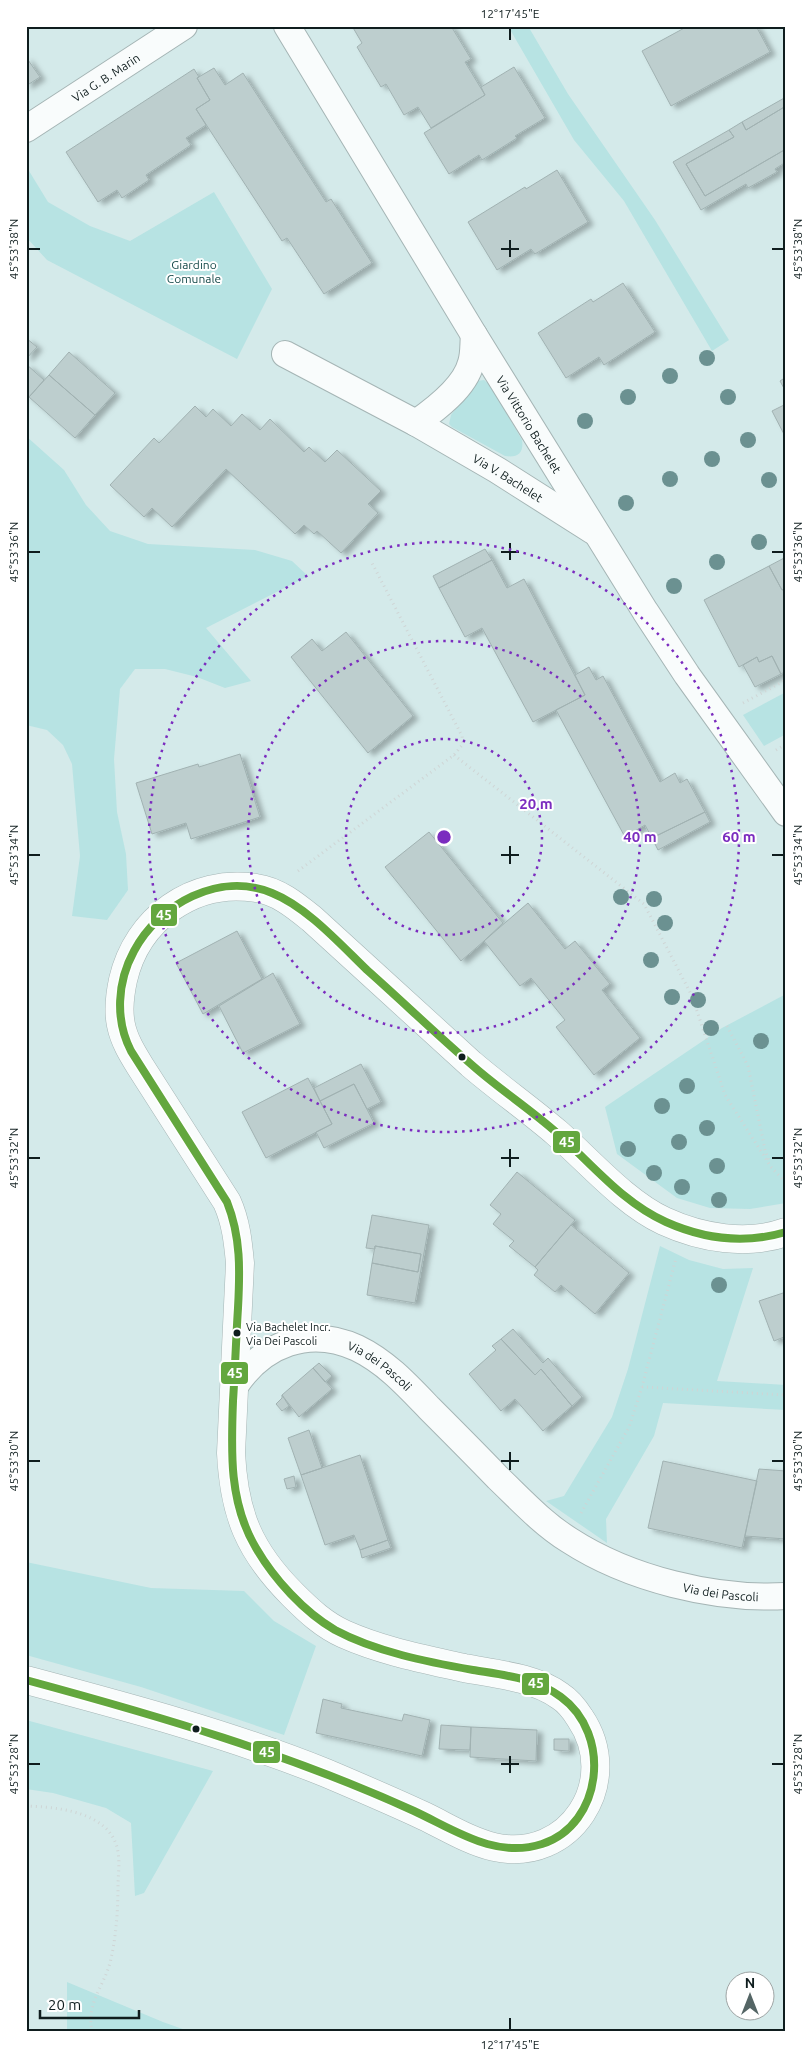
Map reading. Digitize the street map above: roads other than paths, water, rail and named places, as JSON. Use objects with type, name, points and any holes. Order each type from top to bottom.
[{"type":"street","name":"Via G. B. Marin","points":[[26,129],[184,26]]},
{"type":"street","name":"Via Vittorio Bachelet","points":[[287,26],[474,335],[645,611],[687,675],[786,812]]},
{"type":"street","points":[[416,422],[438,408],[456,388],[471,364],[474,335]]},
{"type":"street","name":"Via V. Bachelet","points":[[285,354],[416,422],[598,534]]},
{"type":"street","points":[[26,1680],[237,1741],[284,1757],[493,1847],[523,1850],[556,1839],[573,1824],[592,1792],[596,1755],[588,1730],[575,1711],[560,1696],[534,1683],[399,1653],[344,1634],[317,1619],[266,1565],[249,1537],[239,1511],[232,1478],[230,1453],[240,1264],[238,1236],[233,1215],[227,1202],[128,1046],[121,1025],[119,1008],[125,973],[137,943],[148,928],[164,912],[179,902],[197,894],[216,889],[238,887],[257,888],[276,894],[295,905],[472,1065],[556,1132],[628,1196],[663,1220],[704,1235],[725,1238],[753,1238],[786,1232]]},
{"type":"street","name":"Via dei Pascoli","points":[[235,1386],[246,1369],[274,1349],[303,1340],[321,1339],[341,1342],[363,1352],[392,1371],[532,1512],[584,1550],[633,1571],[677,1585],[725,1594],[786,1596]]},
{"type":"place","name":"Via Bachelet Incr. Via Dei Pascoli","points":[[237,1333]]},
{"type":"park label","name":"Giardino Comunale","points":[[194,271]]}]
